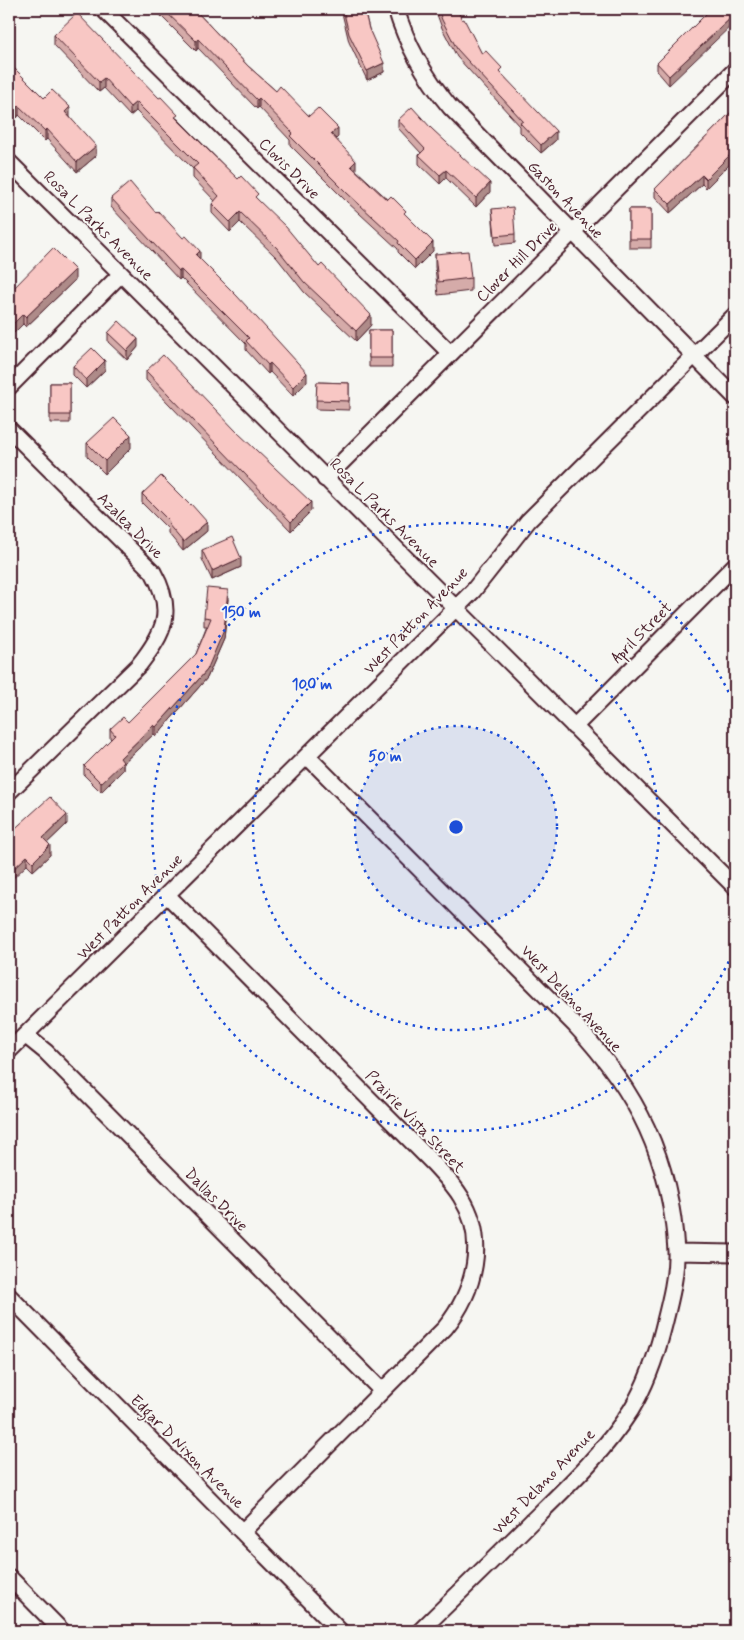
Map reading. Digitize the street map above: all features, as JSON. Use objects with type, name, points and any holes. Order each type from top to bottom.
[{"type":"street","name":"Clovis Drive","points":[[103,9],[450,353]]},
{"type":"street","name":"Gaston Avenue","points":[[396,9],[410,47],[432,86],[450,107],[735,397]]},
{"type":"street","name":"Clover Hill Drive","points":[[325,479],[735,70]]},
{"type":"street","name":"Rosa L Parks Avenue","points":[[9,162],[735,887]]},
{"type":"street","points":[[9,387],[121,274]]},
{"type":"street","name":"West Patton Avenue","points":[[9,1051],[456,609],[473,591],[528,521],[735,315]]},
{"type":"street","name":"Azalea Drive","points":[[9,429],[152,572],[161,587],[166,602],[166,618],[152,649],[139,665],[9,792]]},
{"type":"street","name":"April Street","points":[[574,727],[735,565]]},
{"type":"street","name":"West Delano Avenue","points":[[307,756],[575,1025],[615,1070],[639,1109],[658,1154],[668,1194],[676,1252],[669,1306],[657,1352],[641,1391],[619,1428],[585,1468],[420,1631]]},
{"type":"street","name":"Prairie Vista Street","points":[[167,895],[434,1164],[462,1198],[470,1218],[475,1242],[474,1271],[466,1296],[445,1328],[242,1532]]},
{"type":"street","name":"Dallas Drive","points":[[25,1035],[46,1052],[382,1391]]},
{"type":"street","points":[[676,1252],[735,1253]]},
{"type":"street","name":"Edgar D Nixon Avenue","points":[[9,1296],[340,1631]]},
{"type":"street","points":[[9,1577],[62,1631]]},
{"type":"building","points":[[163,9],[194,9],[248,66],[276,91],[280,86],[309,116],[318,108],[338,128],[331,134],[356,161],[351,166],[387,200],[391,196],[406,211],[404,213],[433,242],[415,260],[398,243],[399,241],[347,193],[290,136],[293,133],[259,98],[257,100],[198,39],[196,41]]},
{"type":"building","points":[[343,9],[364,9],[369,29],[384,63],[367,71],[349,34]]},
{"type":"building","points":[[438,9],[457,9],[482,54],[486,51],[502,68],[499,71],[556,131],[541,145],[520,123],[523,121],[457,49]]},
{"type":"building","points":[[711,9],[735,9],[735,14],[669,76],[657,63]]},
{"type":"building","points":[[77,13],[159,98],[161,97],[178,115],[175,117],[210,152],[238,179],[241,176],[258,194],[255,197],[286,227],[319,267],[322,264],[371,315],[356,331],[304,282],[277,248],[240,212],[230,222],[212,204],[219,196],[193,168],[198,164],[136,102],[130,107],[104,78],[99,82],[54,35]]},
{"type":"building","points":[[9,63],[44,98],[52,90],[70,107],[65,112],[96,146],[77,162],[47,129],[45,131],[19,106],[17,108],[9,101]]},
{"type":"building","points":[[412,107],[431,128],[490,183],[476,198],[446,170],[440,175],[419,155],[425,149],[398,120]]},
{"type":"building","points":[[735,108],[735,150],[706,179],[702,175],[670,204],[655,189]]},
{"type":"building","points":[[130,182],[156,213],[158,211],[183,238],[186,236],[200,251],[196,255],[237,296],[307,373],[293,387],[270,363],[268,365],[246,341],[249,338],[181,270],[179,271],[111,198]]},
{"type":"building","points":[[9,201],[11,201],[11,221],[9,221]]},
{"type":"building","points":[[513,207],[515,234],[495,236],[492,209]]},
{"type":"building","points":[[629,209],[651,209],[651,239],[629,239]]},
{"type":"building","points":[[53,248],[75,270],[26,317],[23,314],[9,328],[9,293]]},
{"type":"building","points":[[468,251],[471,278],[438,282],[435,254]]},
{"type":"building","points":[[119,321],[138,339],[127,351],[108,333]]},
{"type":"building","points":[[369,330],[392,330],[392,358],[369,358]]},
{"type":"building","points":[[92,348],[105,361],[86,380],[73,366]]},
{"type":"building","points":[[163,355],[237,432],[311,502],[291,522],[146,371]]},
{"type":"building","points":[[317,382],[349,383],[349,401],[316,400]]},
{"type":"building","points":[[50,383],[70,383],[70,415],[50,415]]},
{"type":"building","points":[[114,418],[131,435],[105,461],[87,443]]},
{"type":"building","points":[[161,476],[207,522],[183,542],[168,524],[170,522],[142,494]]},
{"type":"building","points":[[232,537],[241,558],[212,571],[202,550]]},
{"type":"building","points":[[207,588],[228,590],[224,630],[207,670],[156,727],[154,725],[120,758],[123,762],[101,783],[84,766],[115,735],[110,729],[123,717],[128,722],[196,654],[211,618],[204,617]]},
{"type":"building","points":[[50,797],[67,815],[43,838],[50,845],[33,862],[27,856],[9,873],[9,834]]}]
